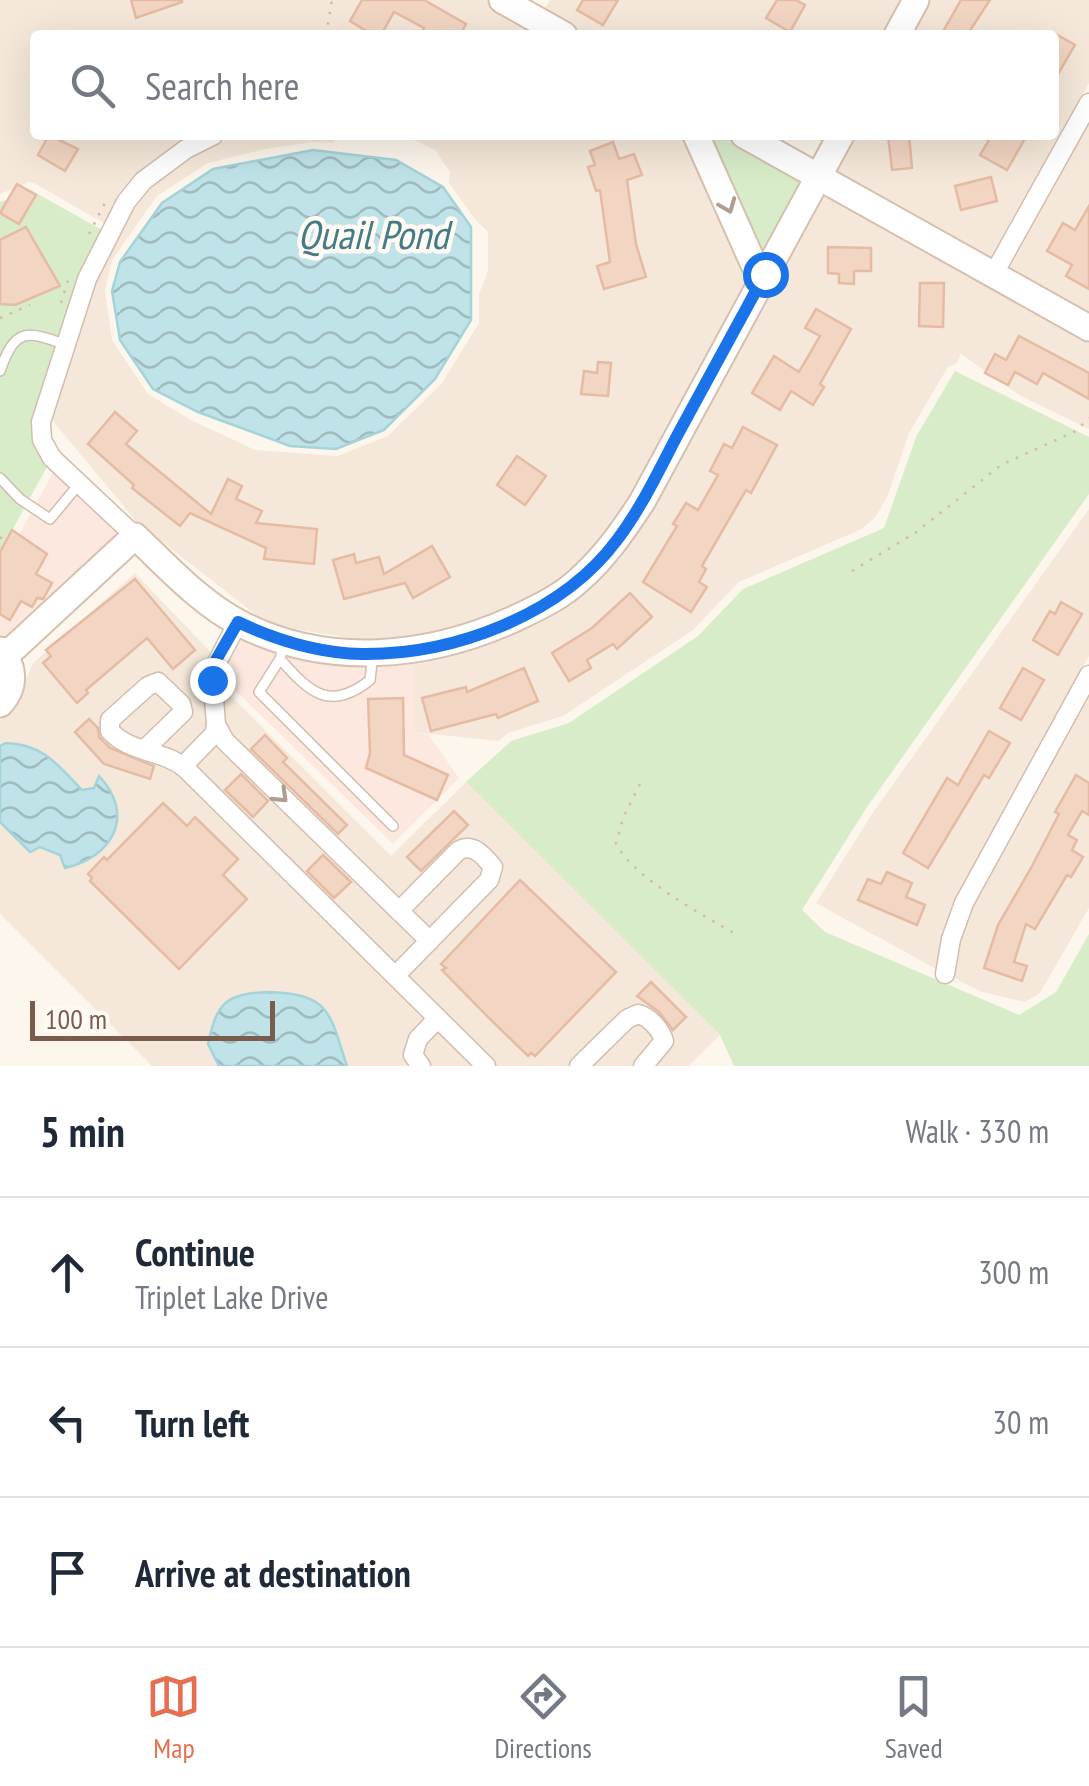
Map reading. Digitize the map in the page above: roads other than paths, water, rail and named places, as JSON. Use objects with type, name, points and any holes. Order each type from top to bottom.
[{"type":"street","points":[[502,0],[534,8],[558,30]]},
{"type":"street","points":[[900,30],[916,0]]},
{"type":"street","points":[[993,275],[1089,103]]},
{"type":"street","points":[[204,140],[143,181],[126,202],[87,279],[41,422],[42,440],[52,458],[140,541],[202,598],[238,622],[282,649],[373,654],[403,652],[481,634],[540,607],[577,582],[616,542],[642,502],[838,140]]},
{"type":"street","points":[[698,140],[754,265],[765,274]]},
{"type":"street","points":[[753,140],[1089,328]]},
{"type":"street","points":[[0,704],[11,688],[5,658],[140,541]]},
{"type":"street","points":[[238,622],[212,672],[216,725],[224,741],[430,941]]},
{"type":"street","points":[[945,974],[951,939],[964,903],[1089,675]]},
{"type":"street","points":[[183,766],[210,740],[216,725]]},
{"type":"street","points":[[144,750],[183,766],[486,1066]]},
{"type":"street","points":[[395,976],[493,876],[492,864],[478,851],[461,849],[399,911]]},
{"type":"street","points":[[580,1066],[627,1019],[638,1014],[660,1031],[664,1041],[644,1066]]},
{"type":"street","points":[[421,1066],[414,1059],[413,1049],[418,1038],[438,1018]]},
{"type":"lane","points":[[0,371],[9,345],[20,336],[39,335],[66,345]]},
{"type":"lane","points":[[0,478],[20,500],[50,520],[79,484]]},
{"type":"lane","points":[[282,649],[296,677],[324,697],[336,699],[354,693],[370,680],[373,654]]},
{"type":"lane","points":[[282,649],[258,692],[393,826]]},
{"type":"water","name":"Quail Pond","points":[[313,150],[396,160],[443,187],[471,227],[471,320],[435,379],[384,430],[336,449],[290,446],[198,412],[153,389],[120,340],[112,291],[120,262],[162,203],[213,169]]},
{"type":"water","points":[[6,743],[40,752],[82,790],[94,788],[99,776],[116,805],[117,819],[107,844],[96,854],[65,868],[60,855],[40,847],[30,852],[0,822],[0,746]]},
{"type":"water","points":[[268,992],[316,1002],[331,1019],[347,1066],[219,1066],[208,1044],[220,1010],[233,998]]}]
